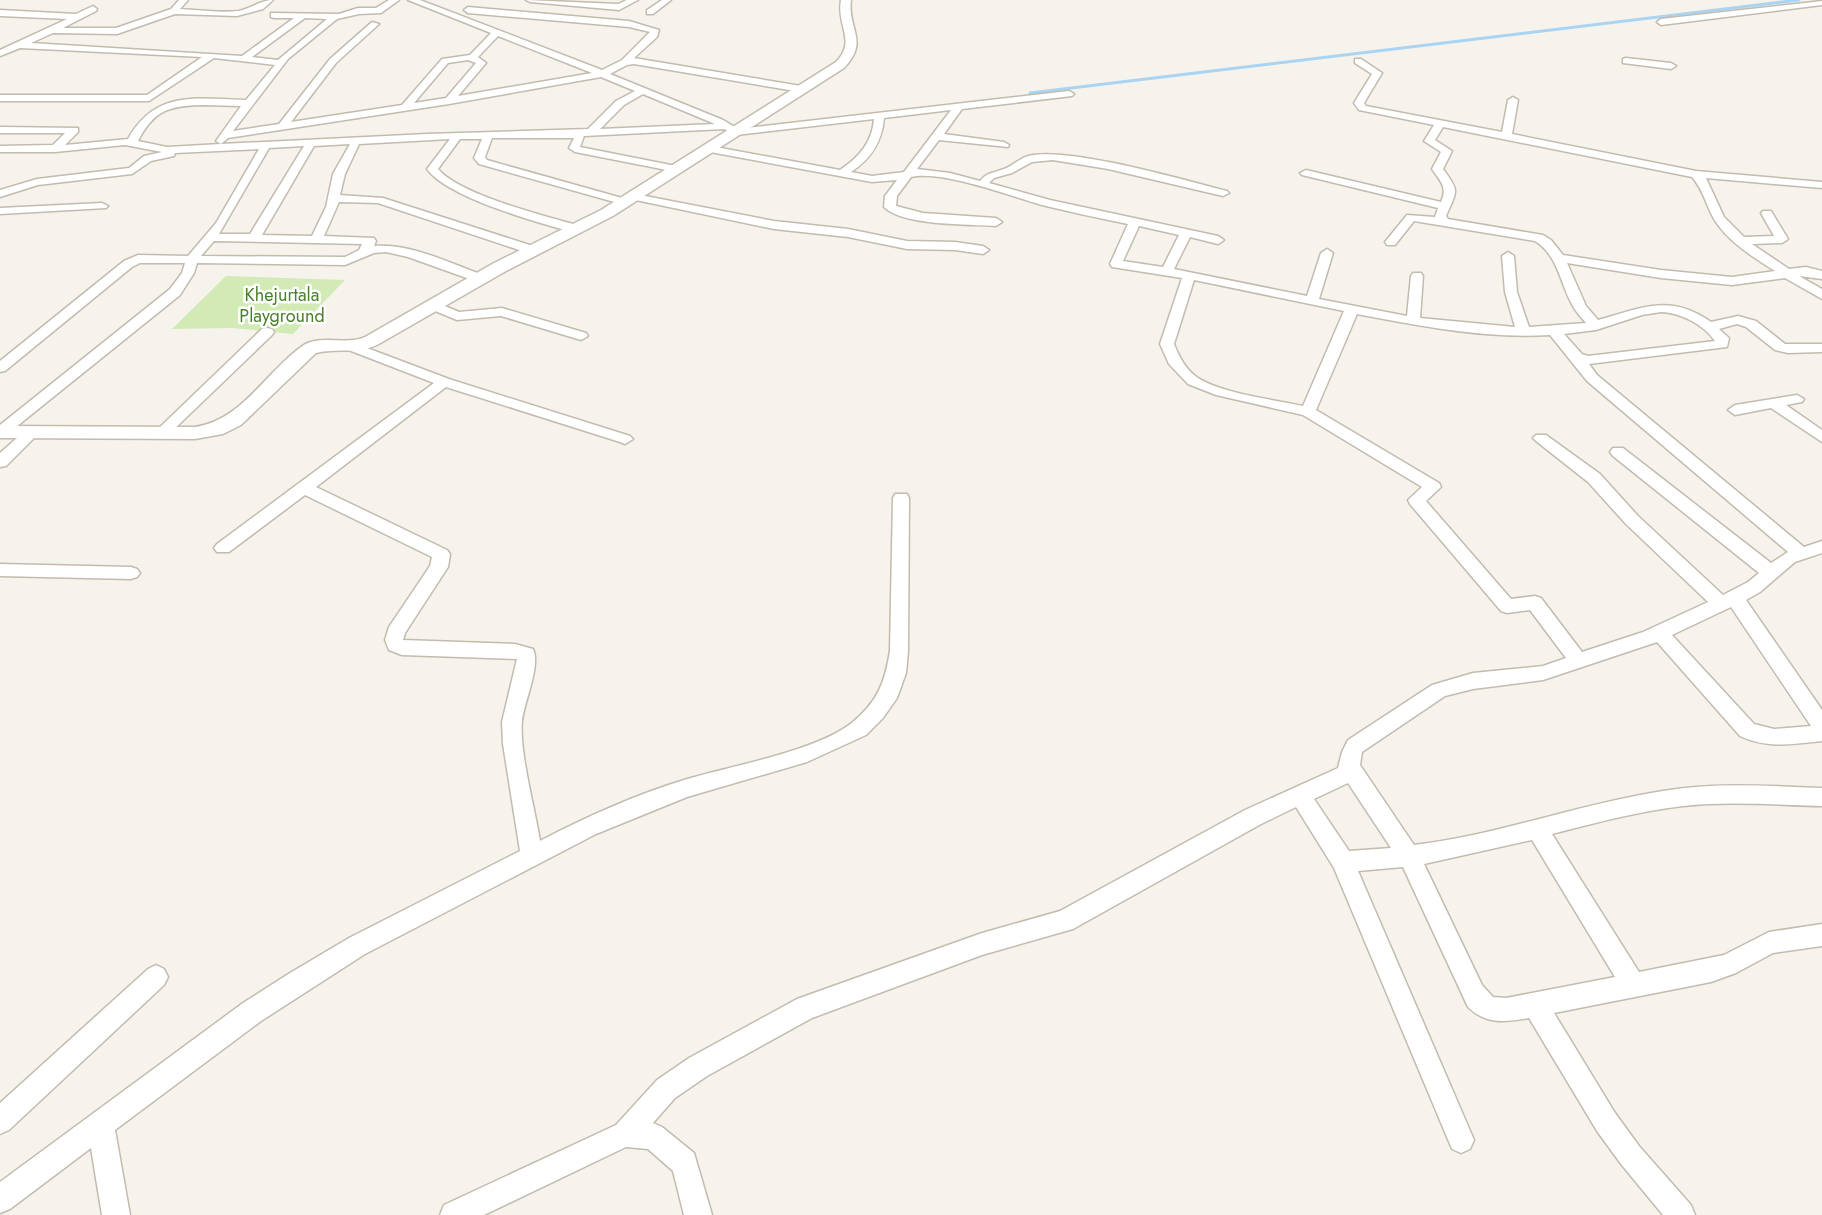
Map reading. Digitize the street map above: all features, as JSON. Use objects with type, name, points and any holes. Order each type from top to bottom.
[{"type":"street","points":[[174,11],[184,0]]},
{"type":"street","points":[[52,30],[117,31],[174,11],[249,12],[264,6],[269,0]]},
{"type":"street","points":[[274,15],[335,17],[358,11],[378,11],[395,0]]},
{"type":"street","points":[[412,0],[735,128],[1006,95]]},
{"type":"street","points":[[530,0],[613,6],[624,6],[634,0]]},
{"type":"street","points":[[651,12],[667,0]]},
{"type":"street","points":[[1,432],[216,430],[234,421],[309,349],[326,345],[351,346],[372,341],[479,278],[630,199],[710,149],[735,128],[840,65],[851,52],[852,34],[844,6],[846,0]]},
{"type":"street","points":[[456,18],[483,1]]},
{"type":"street","points":[[1661,22],[1822,3]]},
{"type":"street","points":[[21,13],[36,6]]},
{"type":"street","points":[[0,53],[93,9]]},
{"type":"street","points":[[414,121],[449,101],[602,74],[625,62],[654,36],[655,30],[629,24],[468,10]]},
{"type":"street","points":[[0,13],[78,17]]},
{"type":"street","points":[[242,60],[303,16]]},
{"type":"street","points":[[217,148],[280,63],[291,51],[335,17]]},
{"type":"street","points":[[282,127],[333,62],[375,24]]},
{"type":"street","points":[[469,58],[477,54],[496,33]]},
{"type":"street","points":[[21,45],[212,55],[280,63]]},
{"type":"street","points":[[0,98],[149,98],[212,55]]},
{"type":"street","points":[[225,135],[282,127],[384,124],[405,106],[439,65],[450,59],[478,60],[481,63],[449,101]]},
{"type":"street","points":[[1626,61],[1671,66]]},
{"type":"street","points":[[625,62],[652,62],[801,89]]},
{"type":"street","points":[[1358,62],[1377,73],[1359,104],[1360,107],[1696,174],[1822,185]]},
{"type":"street","points":[[592,131],[620,103],[641,91]]},
{"type":"street","points":[[0,149],[55,148],[132,142],[160,150],[217,148],[414,121],[592,131],[735,128],[879,117],[1069,93]]},
{"type":"street","points":[[1506,136],[1513,100]]},
{"type":"street","points":[[132,142],[152,114],[163,108],[179,104],[249,103]]},
{"type":"street","points":[[405,106],[414,121]]},
{"type":"street","points":[[957,108],[891,196],[890,207],[911,215],[996,222]]},
{"type":"street","points":[[842,173],[864,157],[872,146],[878,135],[879,117]]},
{"type":"street","points":[[1440,123],[1429,141],[1447,151],[1437,169],[1450,186],[1450,194],[1440,216],[1444,222]]},
{"type":"street","points":[[0,130],[74,130],[55,148]]},
{"type":"street","points":[[0,195],[37,182],[132,171],[143,160],[162,155],[575,134],[580,137],[574,148],[579,150],[677,169]]},
{"type":"street","points":[[935,136],[1004,145]]},
{"type":"street","points":[[487,138],[479,153],[479,158],[483,162],[630,199],[774,225],[857,234],[906,245],[954,246],[983,250]]},
{"type":"street","points":[[456,140],[432,169],[439,179],[475,195],[576,229]]},
{"type":"street","points":[[317,239],[328,220],[339,174],[356,145]]},
{"type":"street","points":[[254,238],[309,147]]},
{"type":"street","points":[[1,432],[165,301],[182,283],[193,258],[211,237],[264,149]]},
{"type":"street","points":[[710,149],[880,179],[910,173],[951,176],[1134,223],[1218,240]]},
{"type":"street","points":[[981,185],[990,176],[1030,159],[1053,157],[1108,166],[1223,193]]},
{"type":"street","points":[[1306,173],[1444,206]]},
{"type":"street","points":[[1696,174],[1713,200],[1717,215],[1740,241],[1822,295]]},
{"type":"street","points":[[334,198],[379,200],[532,250]]},
{"type":"street","points":[[0,211],[102,206]]},
{"type":"street","points":[[1740,241],[1782,239],[1767,213]]},
{"type":"street","points":[[1391,242],[1411,217],[1539,238],[1547,243],[1559,258],[1580,307],[1596,326]]},
{"type":"street","points":[[1134,223],[1116,264],[1167,271],[1413,321],[1523,331],[1596,326],[1652,310],[1672,309],[1690,314],[1722,338],[1722,344],[1588,360],[1577,357]]},
{"type":"street","points":[[1167,271],[1192,235],[1204,224]]},
{"type":"street","points":[[211,237],[370,241],[364,253]]},
{"type":"street","points":[[0,368],[128,264],[146,258],[345,261],[377,249],[392,250],[479,278]]},
{"type":"street","points":[[1312,301],[1327,253]]},
{"type":"street","points":[[1508,256],[1511,292],[1523,331]]},
{"type":"street","points":[[1559,258],[1661,274],[1732,282],[1806,272],[1822,275]]},
{"type":"street","points":[[1413,321],[1417,276]]},
{"type":"street","points":[[1189,277],[1167,344],[1174,361],[1193,381],[1221,392],[1308,412],[1433,487],[1416,500],[1507,606],[1535,603],[1579,662]]},
{"type":"street","points":[[433,305],[450,314],[466,317],[502,312],[580,336]]},
{"type":"street","points":[[1308,412],[1352,309]]},
{"type":"street","points":[[1709,327],[1738,320],[1751,324],[1780,347],[1788,350],[1822,348]]},
{"type":"street","points":[[1553,330],[1592,378],[1800,553]]},
{"type":"street","points":[[163,432],[267,332]]},
{"type":"street","points":[[351,346],[444,382],[625,439]]},
{"type":"street","points":[[223,548],[444,382]]},
{"type":"street","points":[[1735,410],[1797,399]]},
{"type":"street","points":[[1773,403],[1822,437]]},
{"type":"street","points":[[0,462],[31,433]]},
{"type":"street","points":[[1541,438],[1594,478],[1632,520],[1728,602],[1822,726]]},
{"type":"street","points":[[1618,452],[1770,572]]},
{"type":"street","points":[[303,487],[441,554],[439,567],[396,632],[394,640],[396,645],[402,648],[515,651],[526,654],[512,722],[513,744],[532,855]]},
{"type":"street","points":[[0,1199],[252,1012],[357,946],[588,827],[684,789],[800,756],[859,729],[890,693],[896,673],[901,498]]},
{"type":"street","points":[[454,1215],[625,1134],[666,1089],[707,1062],[806,1008],[982,944],[1065,921],[1253,816],[1346,774],[1350,768],[1351,751],[1355,746],[1439,690],[1473,681],[1543,673],[1660,633],[1728,602],[1754,587],[1789,558],[1822,547]]},
{"type":"street","points":[[0,570],[132,573]]},
{"type":"street","points":[[1660,633],[1747,730],[1757,736],[1768,737],[1822,733]]},
{"type":"street","points":[[1350,768],[1409,856],[1473,994],[1481,1004],[1492,1010],[1535,1005],[1728,966],[1754,950],[1769,944],[1787,939],[1822,935]]},
{"type":"street","points":[[1300,795],[1343,862],[1461,1140]]},
{"type":"street","points":[[1343,862],[1409,856],[1450,849],[1664,800],[1733,796],[1822,797]]},
{"type":"street","points":[[1536,828],[1634,986]]},
{"type":"street","points":[[0,1121],[156,977]]},
{"type":"street","points":[[1535,1005],[1606,1122],[1630,1155],[1681,1215]]},
{"type":"street","points":[[101,1126],[116,1215]]},
{"type":"street","points":[[625,1134],[653,1136],[684,1163],[698,1215]]},
{"type":"green space","name":"Khejurtala Playground","points":[[226,276],[345,280],[293,334],[232,328],[172,329]]},
{"type":"waterway","points":[[1030,93],[1799,0]]}]
